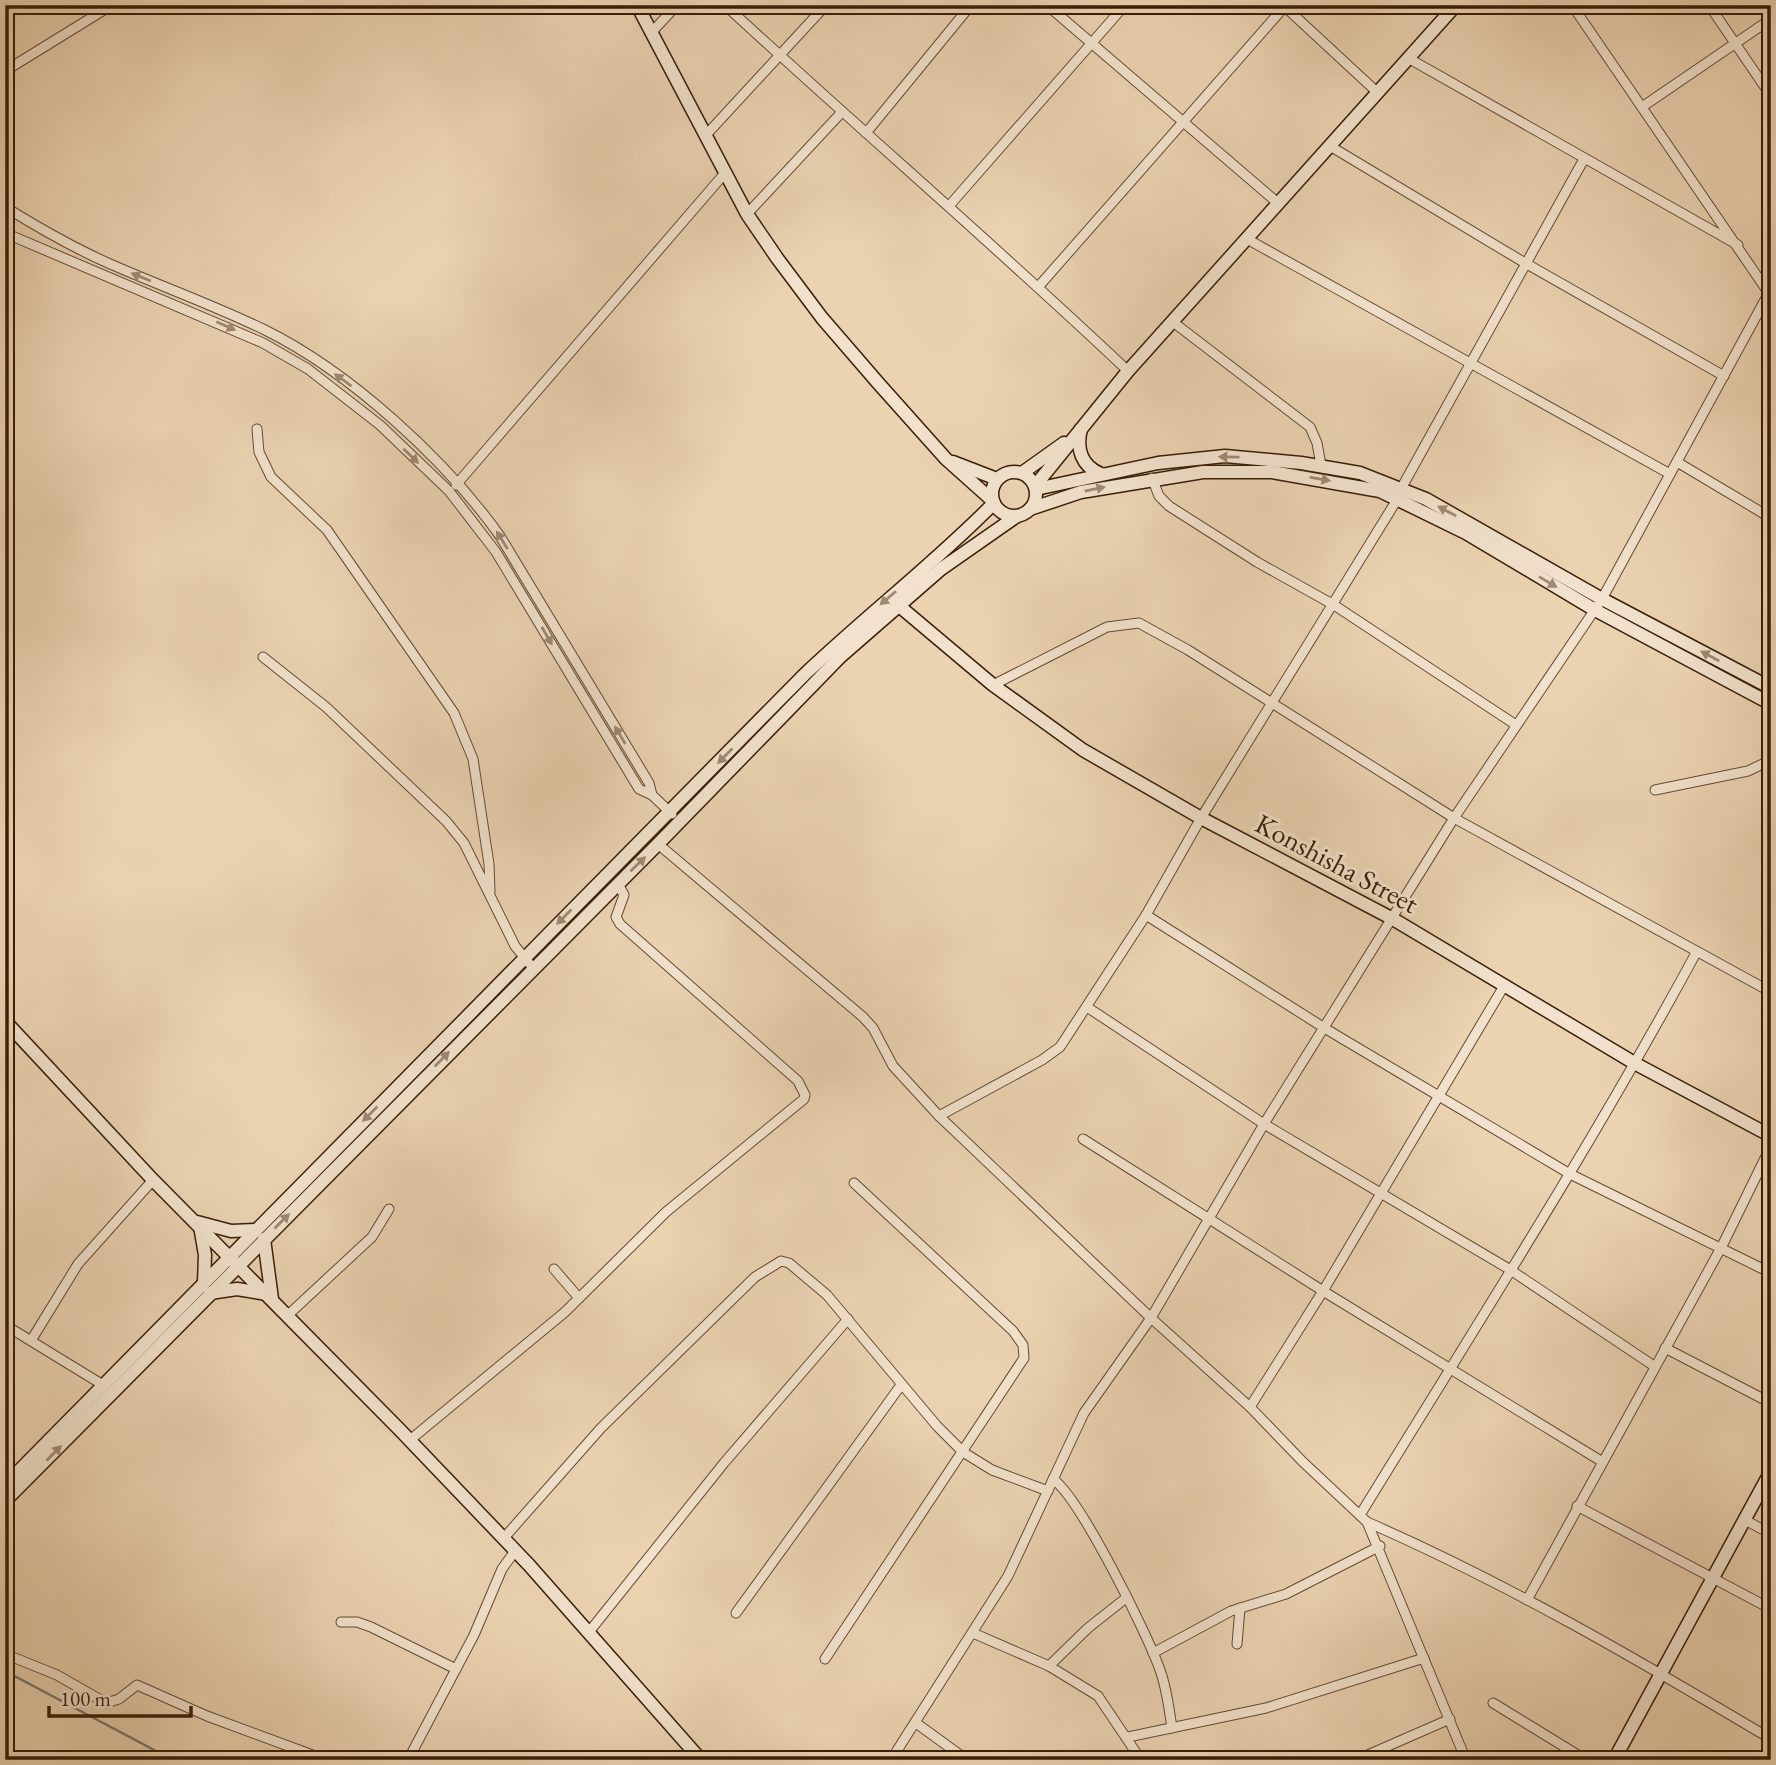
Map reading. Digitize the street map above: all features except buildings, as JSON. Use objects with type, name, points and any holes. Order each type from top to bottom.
[{"type":"main road","points":[[636,5],[747,214],[822,318],[946,459],[1004,513],[1017,516]]},
{"type":"main road","points":[[1030,509],[1035,500],[1035,487],[1128,370],[1456,5]]},
{"type":"main road","points":[[1083,424],[1079,439],[1080,453],[1089,468],[1101,474]]},
{"type":"main road","points":[[528,963],[618,884],[658,844],[675,817],[842,638],[957,541],[993,502],[992,490],[997,479],[1008,472],[1021,473],[1073,437]]},
{"type":"main road","points":[[1035,487],[1157,463],[1226,456],[1321,465],[1360,473],[1400,493],[1466,534],[1599,604],[1771,688]]},
{"type":"main road","points":[[946,459],[997,479]]},
{"type":"main road","points":[[5,1501],[206,1288],[675,817],[898,605],[972,545],[1030,509],[1081,492],[1152,478],[1203,472],[1272,472],[1400,493]]},
{"type":"main road","points":[[1021,473],[1035,487]]},
{"type":"main road","points":[[1599,604],[1771,705]]},
{"type":"main road","name":"Konshisha Street","points":[[898,605],[993,685],[1083,750],[1201,818],[1393,919],[1636,1064],[1771,1136]]},
{"type":"main road","points":[[5,1021],[153,1180],[410,1440],[515,1551],[701,1760]]},
{"type":"main road","points":[[197,1224],[260,1234]]},
{"type":"main road","points":[[197,1224],[205,1255],[206,1288]]},
{"type":"main road","points":[[260,1234],[269,1296]]},
{"type":"main road","points":[[6,1484],[103,1385],[206,1288],[237,1289],[269,1296]]},
{"type":"main road","points":[[1614,1760],[1771,1471]]},
{"type":"street","points":[[5,71],[112,5]]},
{"type":"street","points":[[651,33],[677,5]]},
{"type":"street","points":[[725,5],[841,113],[949,206],[1128,370]]},
{"type":"street","points":[[706,135],[826,5]]},
{"type":"street","points":[[866,133],[971,5]]},
{"type":"street","points":[[1048,5],[1279,204]]},
{"type":"street","points":[[949,206],[1125,5]]},
{"type":"street","points":[[891,1760],[1009,1576],[1084,1413],[1151,1318],[1264,1124],[1326,1029],[1454,818],[1599,604],[1770,291],[1572,5]]},
{"type":"street","points":[[1709,5],[1771,96]]},
{"type":"street","points":[[1038,286],[1185,124],[1285,6],[1378,93]]},
{"type":"street","points":[[1642,107],[1771,19]]},
{"type":"street","points":[[1408,58],[1738,245]]},
{"type":"street","points":[[747,214],[841,113]]},
{"type":"street","points":[[1330,146],[1724,376]]},
{"type":"street","points":[[939,1116],[1051,1054],[1087,1007],[1146,915],[1201,818],[1334,605],[1400,493],[1584,159]]},
{"type":"street","points":[[449,491],[725,173]]},
{"type":"street","points":[[5,207],[55,237],[108,263],[295,346],[354,388],[458,482],[500,536],[649,783],[652,795]]},
{"type":"street","points":[[5,233],[274,349],[351,401],[449,491],[504,564],[639,789],[652,795],[675,817]]},
{"type":"street","points":[[1247,239],[1471,367],[1670,474]]},
{"type":"street","points":[[1173,322],[1310,428],[1317,443],[1321,465]]},
{"type":"street","points":[[257,429],[259,452],[271,477],[327,530],[454,713],[473,759],[490,892]]},
{"type":"street","points":[[1677,462],[1767,516],[1771,502]]},
{"type":"street","points":[[1152,478],[1168,506],[1257,562],[1334,605],[1516,725]]},
{"type":"street","points":[[993,685],[1107,627],[1139,623],[1273,703],[1454,818],[1771,992]]},
{"type":"street","points":[[263,657],[326,706],[446,821],[464,843],[528,963]]},
{"type":"street","points":[[1656,790],[1748,771],[1771,760]]},
{"type":"street","points":[[658,844],[863,1017],[873,1028],[893,1066],[939,1116],[1151,1318],[1251,1407],[1303,1462],[1367,1522],[1380,1546],[1466,1760]]},
{"type":"street","points":[[410,1440],[579,1298],[666,1212],[799,1105],[805,1095],[798,1081],[620,924],[616,917],[624,895],[618,884]]},
{"type":"street","points":[[1146,915],[1326,1029],[1570,1174],[1771,1273]]},
{"type":"street","points":[[1360,1515],[1636,1064],[1696,953]]},
{"type":"street","points":[[1251,1407],[1504,986]]},
{"type":"street","points":[[1087,1007],[1264,1124],[1509,1269],[1654,1366]]},
{"type":"street","points":[[1083,1139],[1323,1291],[1601,1461]]},
{"type":"street","points":[[1527,1600],[1601,1461],[1722,1247],[1771,1146]]},
{"type":"street","points":[[32,1339],[78,1264],[153,1180]]},
{"type":"street","points":[[825,1659],[1024,1358],[1023,1345],[1013,1331],[954,1273],[912,1239],[854,1183]]},
{"type":"street","points":[[288,1315],[372,1237],[384,1221],[388,1209]]},
{"type":"street","points":[[503,1539],[601,1428],[771,1264],[781,1261],[789,1263],[848,1319],[901,1384],[963,1452],[992,1470],[1048,1491]]},
{"type":"street","points":[[554,1269],[579,1298]]},
{"type":"street","points":[[589,1632],[724,1463],[848,1319]]},
{"type":"street","points":[[5,1325],[32,1339],[103,1385]]},
{"type":"street","points":[[1664,1348],[1771,1403]]},
{"type":"street","points":[[736,1613],[901,1384]]},
{"type":"street","points":[[1054,1479],[1072,1497],[1153,1653],[1163,1680],[1172,1728]]},
{"type":"street","points":[[1577,1506],[1714,1576],[1771,1609]]},
{"type":"street","points":[[1745,1520],[1771,1534]]},
{"type":"street","points":[[1367,1522],[1527,1600],[1662,1674],[1771,1739]]},
{"type":"street","points":[[1153,1653],[1240,1608],[1286,1594],[1380,1546]]},
{"type":"street","points":[[408,1760],[456,1669],[495,1583],[515,1551]]},
{"type":"street","points":[[1049,1667],[1088,1628],[1126,1598]]},
{"type":"street","points":[[1237,1644],[1240,1608]]},
{"type":"street","points":[[341,1622],[357,1622],[371,1627],[456,1669]]},
{"type":"street","points":[[974,1633],[1049,1667],[1098,1696],[1141,1760]]},
{"type":"street","points":[[5,1654],[57,1675],[106,1703],[119,1699],[137,1685],[207,1716],[326,1760]]},
{"type":"street","points":[[1128,1737],[1266,1708],[1424,1658]]},
{"type":"street","points":[[1493,1703],[1586,1760]]},
{"type":"street","points":[[1356,1760],[1450,1719]]},
{"type":"street","points":[[916,1723],[967,1760]]},
{"type":"waterway","points":[[5,1671],[173,1760]]}]
